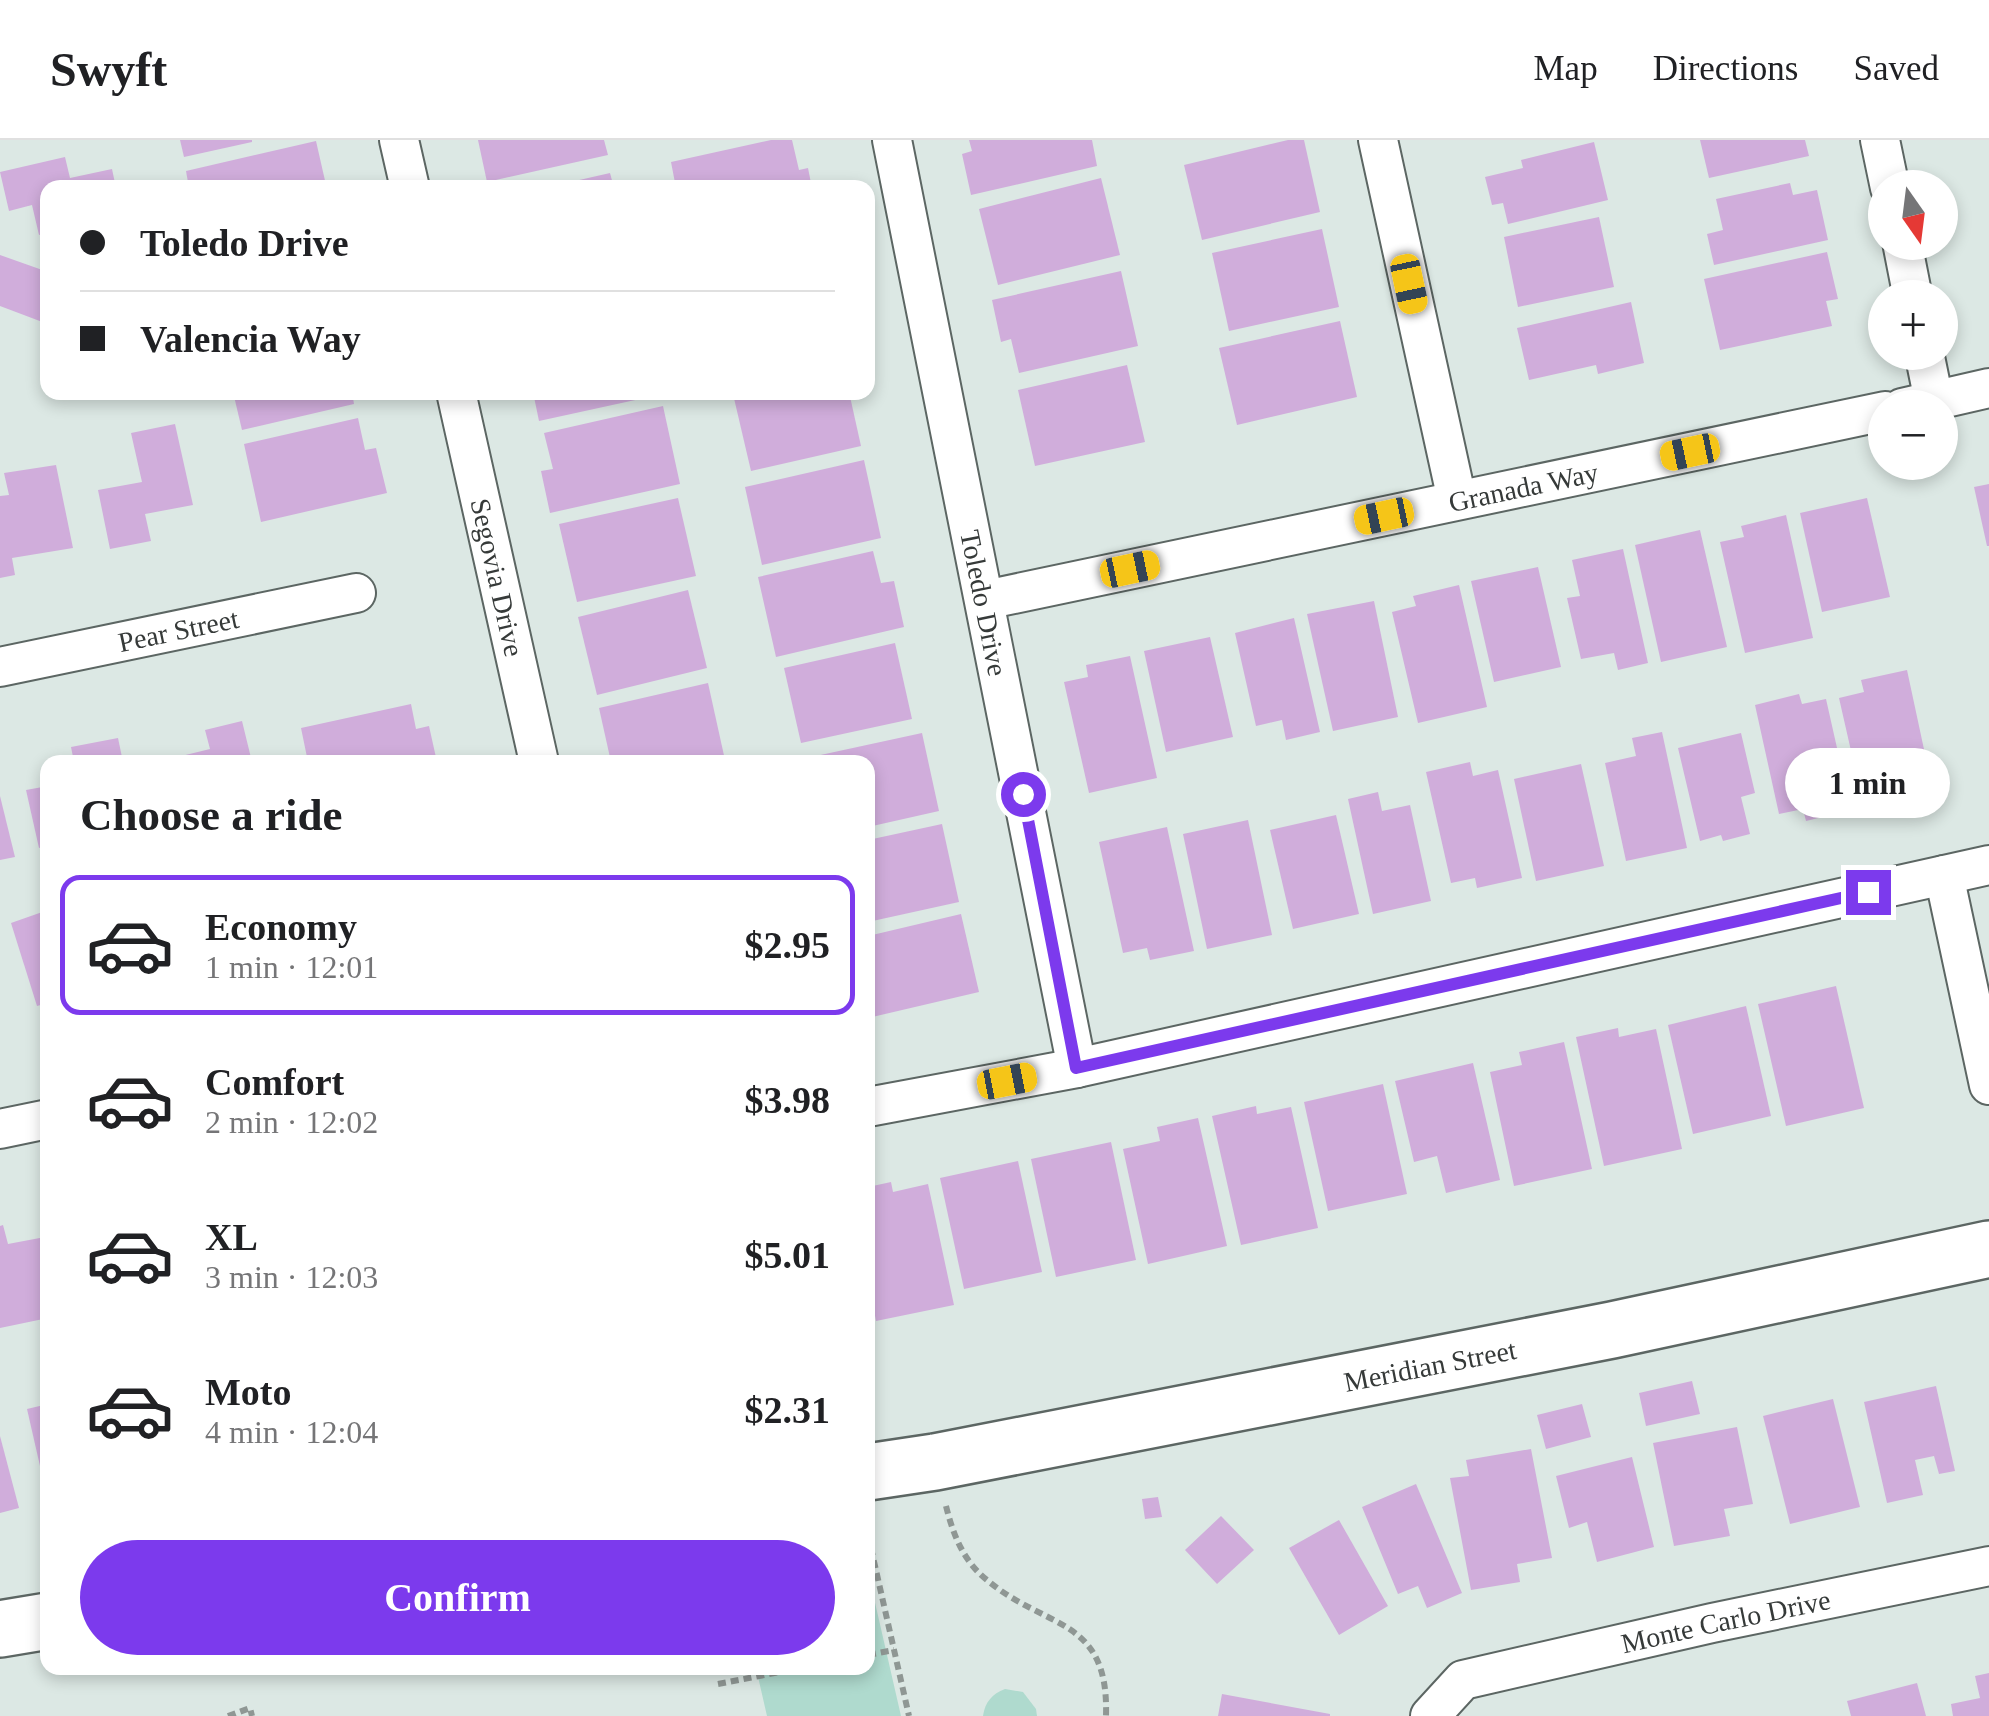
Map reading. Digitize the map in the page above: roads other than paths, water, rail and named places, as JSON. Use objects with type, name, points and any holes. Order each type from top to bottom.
[{"type":"street","points":[[399,140],[408,180]]},
{"type":"street","name":"Toledo Drive","points":[[892,140],[1076,1068]]},
{"type":"street","points":[[1378,140],[1457,500]]},
{"type":"street","points":[[1880,140],[1886,170]]},
{"type":"street","points":[[1958,395],[1989,388]]},
{"type":"street","name":"Segovia Drive","points":[[458,400],[537,755]]},
{"type":"street","name":"Granada Way","points":[[985,600],[1868,415]]},
{"type":"street","name":"Pear Street","points":[[0,667],[356,592]]},
{"type":"street","points":[[875,1106],[1076,1068],[1989,865]]},
{"type":"street","points":[[1944,875],[1989,1085]]},
{"type":"street","points":[[0,1128],[40,1120]]},
{"type":"street","name":"Meridian Street","points":[[875,1471],[1612,1330],[1989,1248]]},
{"type":"street","name":"Monte Carlo Drive","points":[[1430,1716],[1463,1680],[1989,1566]]},
{"type":"street","points":[[0,1629],[40,1622]]}]
